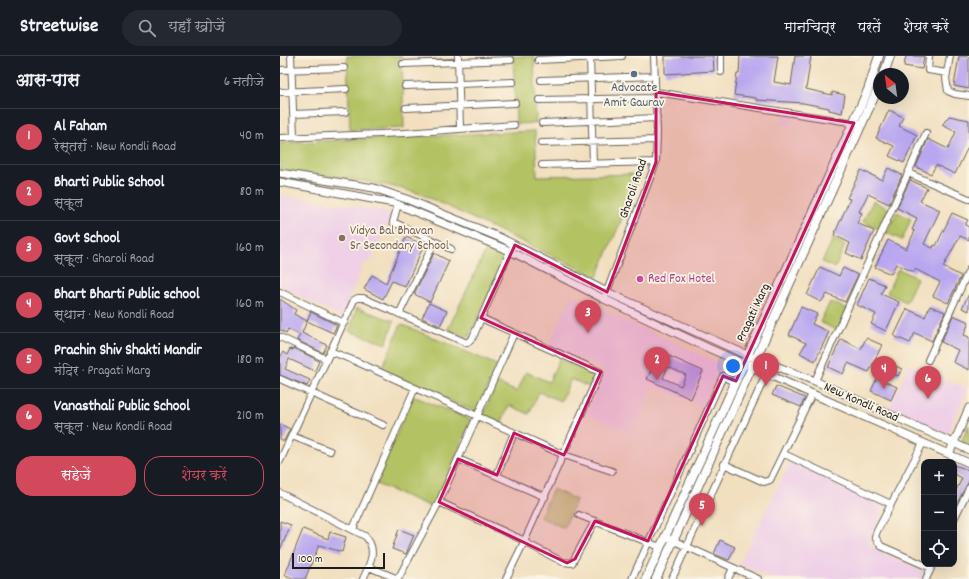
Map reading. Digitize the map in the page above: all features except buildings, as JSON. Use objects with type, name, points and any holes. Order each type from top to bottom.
[{"type":"main road","name":"Pragati Marg","points":[[646,579],[854,122],[868,90],[879,56]]},
{"type":"main road","points":[[886,68],[890,56]]},
{"type":"main road","name":"Pragati Marg","points":[[656,579],[753,368],[873,99]]},
{"type":"street","points":[[291,56],[294,137]]},
{"type":"street","points":[[538,60],[622,56]]},
{"type":"street","name":"Gharoli Road","points":[[604,299],[656,162],[657,118],[654,56]]},
{"type":"street","points":[[721,56],[721,72]]},
{"type":"street","points":[[929,56],[928,70],[947,73]]},
{"type":"street","points":[[950,56],[946,85],[948,91],[955,94],[969,96]]},
{"type":"street","points":[[590,57],[593,165]]},
{"type":"street","points":[[402,64],[458,59],[511,60]]},
{"type":"street","points":[[458,59],[460,128]]},
{"type":"street","points":[[280,70],[344,68]]},
{"type":"street","points":[[541,80],[655,76]]},
{"type":"street","points":[[405,86],[513,82]]},
{"type":"street","points":[[280,92],[346,89]]},
{"type":"street","points":[[539,100],[592,99],[656,95],[862,124]]},
{"type":"street","points":[[406,108],[514,103]]},
{"type":"street","points":[[293,114],[345,112]]},
{"type":"street","points":[[542,124],[657,118]]},
{"type":"street","points":[[280,138],[405,133],[514,125]]},
{"type":"street","points":[[815,381],[926,133]]},
{"type":"street","points":[[541,143],[657,140]]},
{"type":"street","points":[[542,165],[593,165],[656,162]]},
{"type":"street","name":"New Kondli Road","points":[[280,173],[389,192],[515,244],[607,292],[756,359],[815,381],[969,450]]},
{"type":"street","points":[[908,173],[969,199]]},
{"type":"street","name":"New Kondli Road","points":[[280,182],[384,199],[398,204],[510,251],[604,299],[744,364],[969,463]]},
{"type":"street","points":[[398,204],[393,222],[451,249]]},
{"type":"street","points":[[280,462],[354,300],[363,298],[467,343],[473,337],[510,251],[515,244]]},
{"type":"street","points":[[399,314],[432,248]]},
{"type":"street","points":[[928,360],[969,270]]},
{"type":"street","points":[[280,292],[344,324]]},
{"type":"street","points":[[481,318],[600,372],[545,497],[506,579]]},
{"type":"street","points":[[369,567],[398,579],[439,502],[514,333]]},
{"type":"street","points":[[280,338],[326,359]]},
{"type":"street","points":[[330,351],[356,361],[564,455],[612,471]]},
{"type":"street","points":[[672,579],[771,364]]},
{"type":"street","points":[[632,579],[723,376],[735,383]]},
{"type":"street","points":[[280,379],[383,425]]},
{"type":"street","points":[[353,528],[415,388]]},
{"type":"street","points":[[724,464],[759,480],[768,481],[772,477],[784,454],[812,394]]},
{"type":"street","points":[[949,454],[969,408]]},
{"type":"street","points":[[497,475],[514,433]]},
{"type":"street","points":[[292,436],[330,452]]},
{"type":"street","points":[[921,562],[881,546],[875,537],[923,443]]},
{"type":"street","points":[[784,454],[891,504]]},
{"type":"street","points":[[458,459],[545,497]]},
{"type":"street","points":[[957,513],[969,488]]},
{"type":"street","points":[[280,492],[353,528],[370,540],[373,554],[363,579]]},
{"type":"street","points":[[439,502],[525,541],[563,562],[572,563],[595,521]]},
{"type":"street","points":[[579,515],[660,547]]},
{"type":"street","points":[[665,536],[758,579]]},
{"type":"street","points":[[926,579],[932,567]]},
{"type":"street","points":[[728,579],[733,568]]},
{"type":"highlighted area","points":[[656,92],[854,123],[736,381],[723,376],[648,541],[595,521],[575,559],[567,563],[439,502],[458,459],[497,475],[514,433],[564,455],[601,372],[481,318],[515,245],[607,292],[656,162]]},
{"type":"shaded area","points":[[785,116],[795,118],[790,126],[780,123]]},
{"type":"shaded area","name":"Vidya Bal Bhavan Sr Secondary School","points":[[280,195],[383,211],[392,215],[369,263],[364,262],[341,317],[280,286]]},
{"type":"shaded area","points":[[571,296],[721,364],[702,407],[653,386],[632,434],[586,414],[604,370],[549,344]]},
{"type":"shaded area","points":[[909,364],[968,389],[947,435],[889,410]]},
{"type":"shaded area","points":[[791,461],[886,507],[868,545],[925,573],[922,579],[773,579],[739,564]]},
{"type":"green space","points":[[347,56],[402,56],[404,128],[350,130]]},
{"type":"green space","points":[[513,56],[534,56],[536,123],[516,124]]},
{"type":"green space","points":[[535,131],[537,176],[641,174],[597,277],[421,194],[387,185],[280,170],[280,143]]},
{"type":"green space","points":[[873,201],[889,209],[879,229],[863,222]]},
{"type":"green space","points":[[897,212],[911,219],[902,240],[887,233]]},
{"type":"green space","points":[[833,239],[845,245],[835,268],[822,262]]},
{"type":"green space","points":[[486,250],[506,259],[468,338],[448,329]]},
{"type":"green space","points":[[898,269],[917,278],[906,302],[887,293]]},
{"type":"green space","points":[[830,302],[848,309],[838,331],[820,322]]},
{"type":"green space","points":[[357,308],[394,321],[386,344],[349,331]]},
{"type":"green space","points":[[401,324],[497,365],[477,412],[381,371]]},
{"type":"green space","points":[[559,359],[596,375],[591,388],[571,379],[561,401],[539,392],[529,414],[509,405],[500,426],[482,418],[497,383],[517,392],[526,372],[549,382]]},
{"type":"green space","points":[[413,396],[471,420],[434,508],[376,484]]},
{"type":"green space","points":[[969,425],[969,448],[960,444]]},
{"type":"green space","points":[[553,489],[576,500],[564,528],[540,517]]},
{"type":"place","name":"Advocate Amit Gaurav","points":[[634,74]]},
{"type":"place","name":"Vidya Bal Bhavan Sr Secondary School","points":[[342,238]]},
{"type":"place","name":"Red Fox Hotel","points":[[640,279]]},
{"type":"place","name":"Govt School","points":[[588,333]]},
{"type":"place","name":"Bharti Public School","points":[[657,380]]},
{"type":"place","name":"Al Faham","points":[[766,386]]},
{"type":"place","name":"Bhart Bharti Public school","points":[[884,389]]},
{"type":"place","name":"Vanasthali Public School","points":[[928,399]]},
{"type":"place","name":"Prachin Shiv Shakti Mandir","points":[[702,526]]}]
